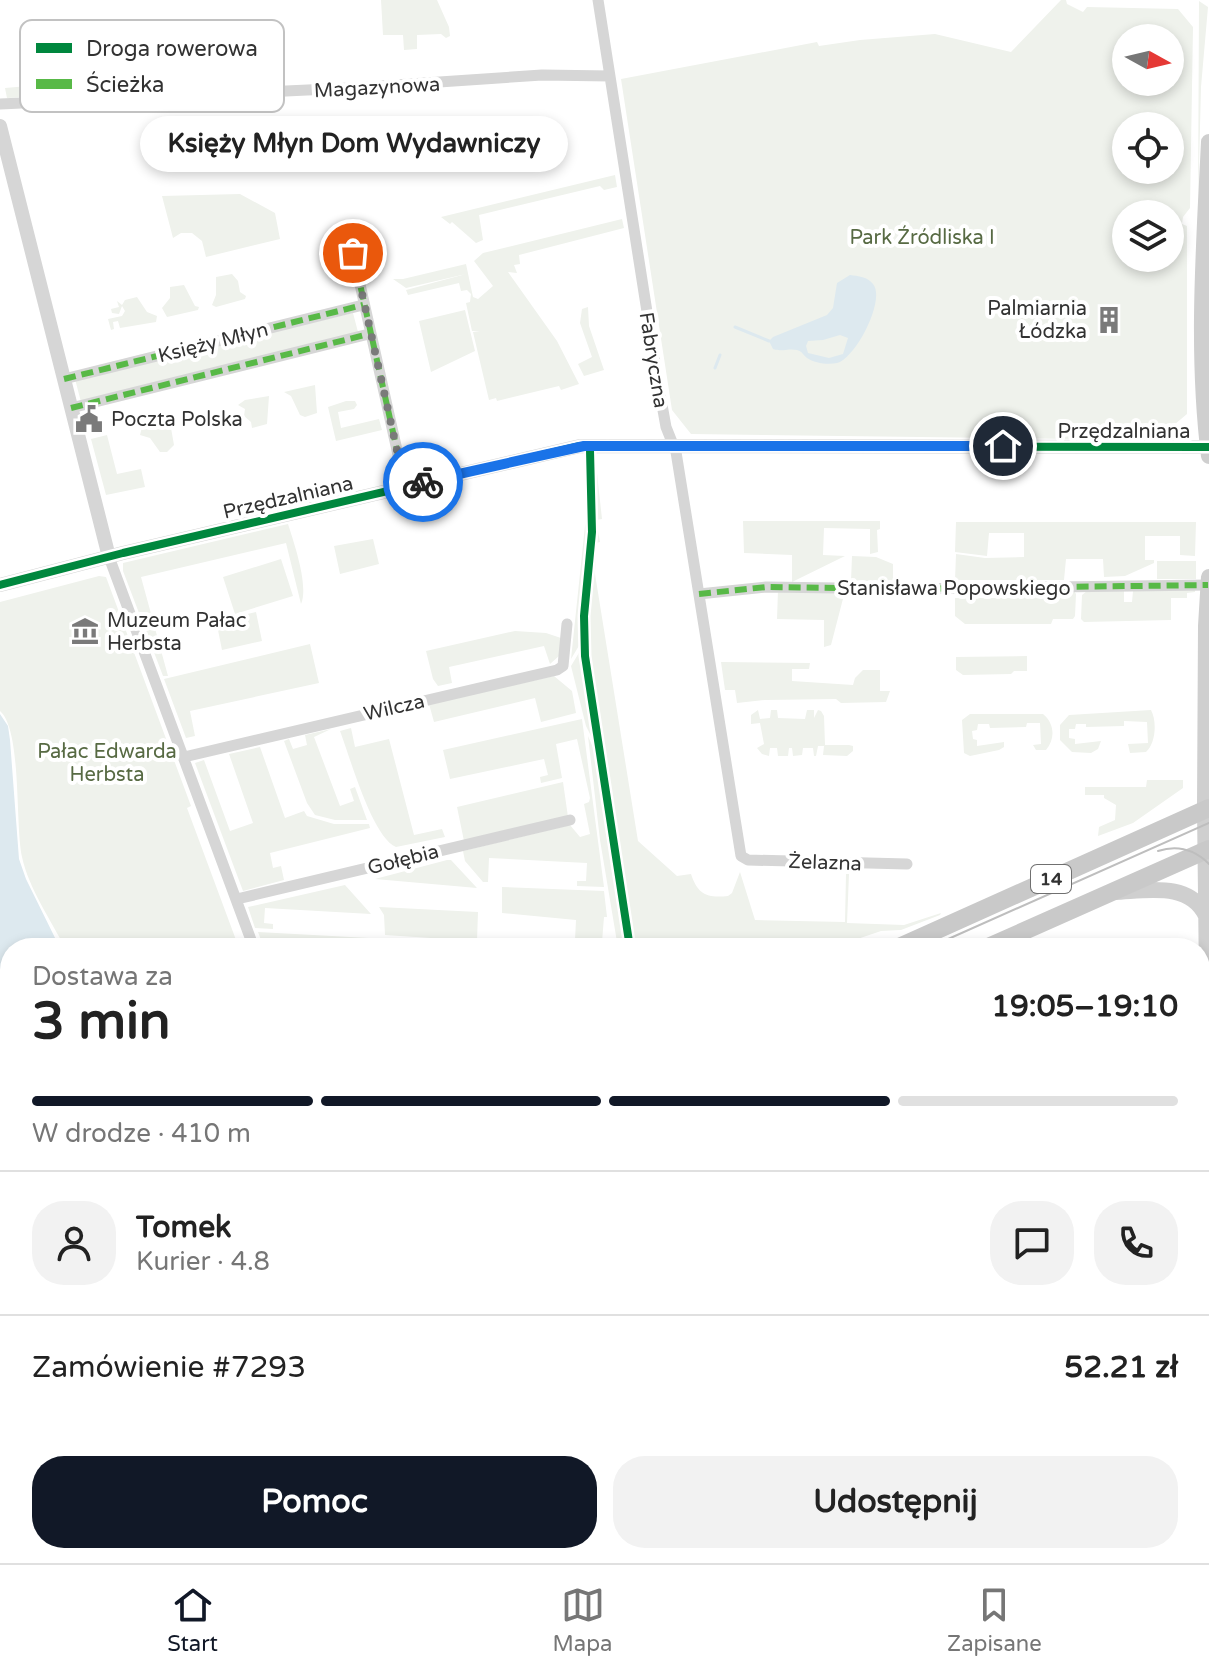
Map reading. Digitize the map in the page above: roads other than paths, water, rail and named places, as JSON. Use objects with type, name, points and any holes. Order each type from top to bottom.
[{"type":"main road","points":[[1209,142],[1203,301],[1204,417],[1209,450]]},
{"type":"main road","points":[[1205,938],[1209,577]]},
{"type":"main road","name":"14","points":[[919,938],[1207,808]]},
{"type":"main road","name":"14","points":[[1009,938],[1208,849]]},
{"type":"main road","points":[[1114,892],[1159,890],[1180,893],[1196,901],[1206,916]]},
{"type":"street","name":"Fabryczna","points":[[598,0],[663,411],[673,446],[742,859]]},
{"type":"street","name":"Magazynowa","points":[[284,91],[542,75],[610,76]]},
{"type":"street","name":"Magazynowa","points":[[0,104],[20,103]]},
{"type":"street","points":[[0,126],[109,557],[251,938]]},
{"type":"street","points":[[349,235],[405,486]]},
{"type":"street","name":"Księży Młyn","points":[[64,379],[363,305]]},
{"type":"street","name":"Księży Młyn","points":[[71,408],[369,334]]},
{"type":"street","name":"Przędzalniana","points":[[0,585],[569,448],[1209,450]]},
{"type":"street","name":"Stanisława Popowskiego","points":[[699,594],[766,587],[924,589],[1208,585]]},
{"type":"street","name":"Wilcza","points":[[184,757],[557,670],[563,666],[567,624]]},
{"type":"street","name":"Gołębia","points":[[237,899],[570,820]]},
{"type":"street","name":"Żelazna","points":[[742,859],[907,864]]},
{"type":"waterway","points":[[735,327],[769,341]]},
{"type":"waterway","points":[[715,368],[720,355]]},
{"type":"tram line","points":[[950,938],[1209,823]]},
{"type":"tram line","points":[[1158,851],[1172,848],[1185,850],[1209,864]]},
{"type":"place","name":"Księży Młyn Dom Wydawniczy","points":[[353,253]]},
{"type":"place","name":"Palmiarnia Łódzka","points":[[1109,320]]},
{"type":"place","name":"Poczta Polska","points":[[89,419]]},
{"type":"place","name":"Muzeum Pałac Herbsta","points":[[85,631]]},
{"type":"park label","name":"Park Źródliska I","points":[[922,237]]},
{"type":"park label","name":"Pałac Edwarda Herbsta","points":[[107,762]]}]
